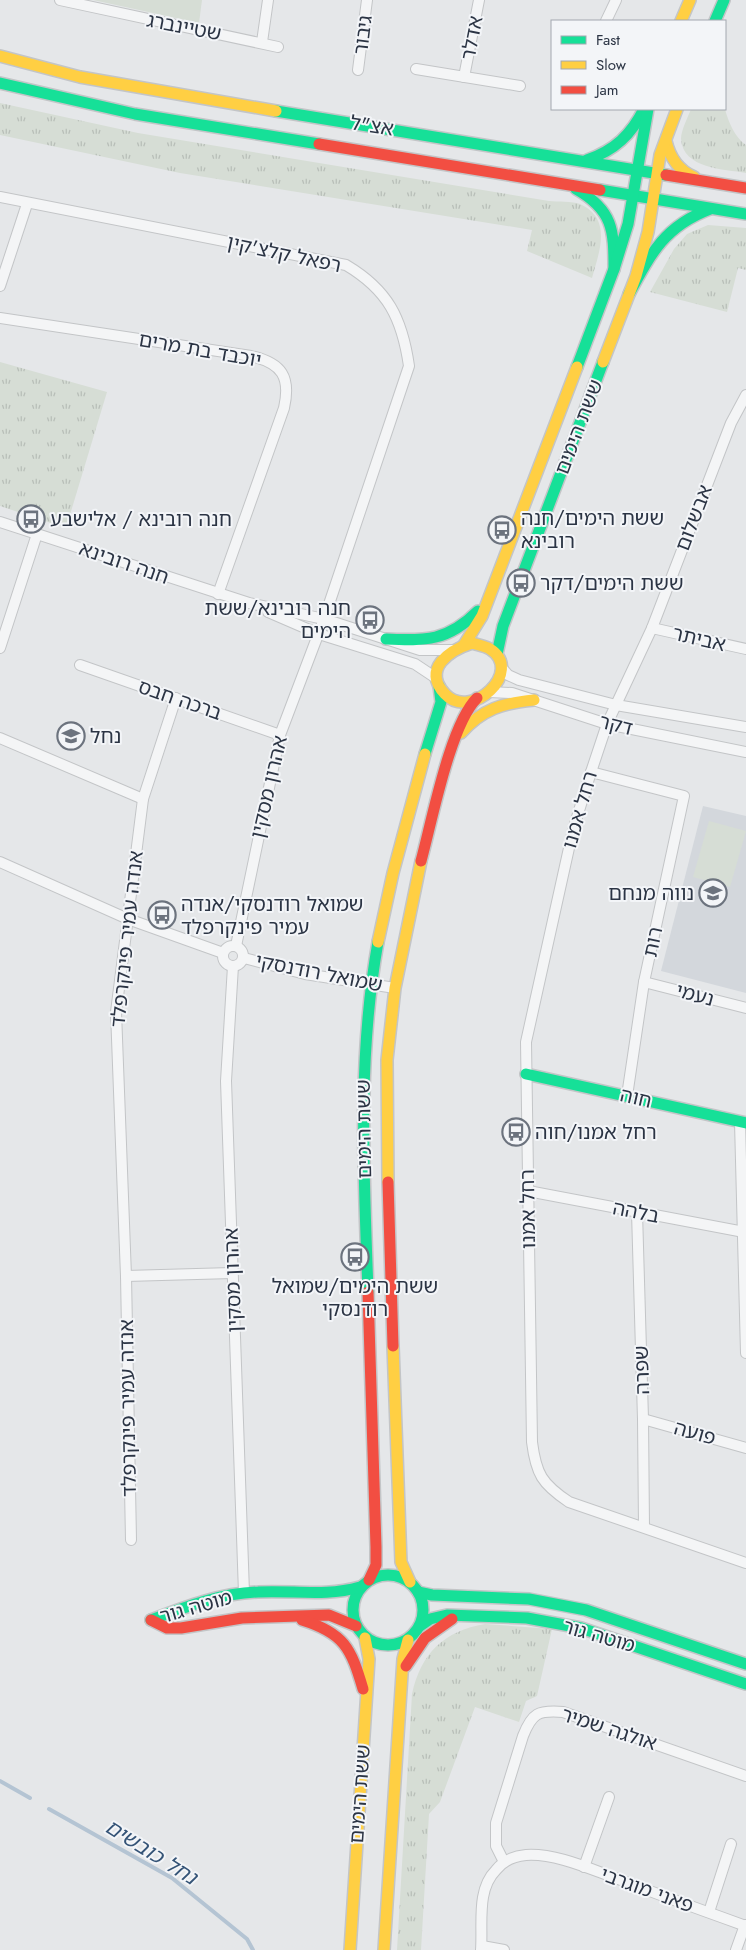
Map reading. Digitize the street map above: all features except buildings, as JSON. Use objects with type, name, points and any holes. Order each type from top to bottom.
[{"type":"main road","points":[[681,20],[690,0]]},
{"type":"main road","points":[[715,20],[724,0]]},
{"type":"main road","name":"אצ\"ל","points":[[0,56],[80,77],[140,89],[746,188]]},
{"type":"main road","name":"אצ\"ל","points":[[0,83],[75,102],[136,114],[746,214]]},
{"type":"main road","points":[[582,161],[605,155],[619,145],[630,135],[643,110]]},
{"type":"main road","name":"ששת הימים","points":[[460,648],[482,616],[614,269],[628,224],[648,110]]},
{"type":"main road","name":"ששת הימים","points":[[497,654],[503,626],[645,250],[654,199],[656,173],[677,110]]},
{"type":"main road","points":[[666,140],[668,154],[676,166],[687,175],[705,181]]},
{"type":"main road","points":[[565,184],[589,196],[608,216],[614,238],[614,269]]},
{"type":"main road","points":[[629,294],[663,236],[682,220],[712,208]]},
{"type":"main road","points":[[386,639],[420,641],[451,635],[462,629],[478,612],[493,586]]},
{"type":"main road","points":[[483,645],[497,654],[502,668],[500,680],[489,692],[477,698],[460,701],[451,698],[437,682],[439,665],[444,658],[460,648],[483,645]]},
{"type":"main road","name":"ששת הימים","points":[[365,1584],[376,1565],[363,1085],[371,984],[403,832],[439,712],[441,702],[437,682]]},
{"type":"main road","name":"ששת הימים","points":[[410,1582],[401,1562],[400,1544],[387,1152],[388,1060],[395,988],[426,838],[455,740],[468,707],[477,698]]},
{"type":"main road","points":[[455,740],[481,712],[509,702],[534,700]]},
{"type":"main road","name":"חוה","points":[[526,1074],[743,1122]]},
{"type":"main road","points":[[390,1575],[410,1582],[418,1592],[422,1603],[423,1614],[420,1626],[408,1640],[398,1645],[375,1644],[366,1638],[356,1626],[352,1606],[365,1584],[390,1575]]},
{"type":"main road","name":"מוטה גור","points":[[356,1626],[329,1615],[242,1618],[181,1628],[167,1628],[151,1620],[176,1610],[244,1593],[331,1595],[365,1584]]},
{"type":"main road","name":"מוטה גור","points":[[418,1592],[432,1595],[529,1599],[586,1610],[746,1664]]},
{"type":"main road","name":"מוטה גור","points":[[420,1626],[430,1619],[447,1615],[527,1618],[581,1628],[746,1684]]},
{"type":"main road","points":[[402,1676],[410,1658],[427,1635],[440,1625],[461,1615]]},
{"type":"main road","points":[[286,1616],[321,1625],[344,1640],[353,1654],[366,1701]]},
{"type":"main road","name":"ששת הימים","points":[[350,1950],[369,1659],[366,1638]]},
{"type":"main road","name":"ששת הימים","points":[[384,1950],[403,1659],[408,1640]]},
{"type":"street","name":"שטיינברג","points":[[60,0],[262,42],[278,47]]},
{"type":"street","points":[[262,42],[268,0]]},
{"type":"street","name":"גיבור","points":[[358,70],[367,0]]},
{"type":"street","name":"אדלר","points":[[464,77],[480,0]]},
{"type":"street","points":[[606,20],[616,0]]},
{"type":"street","points":[[416,69],[520,86]]},
{"type":"street","name":"רפאל קלצ'קין","points":[[0,197],[27,204],[346,265],[368,278],[384,294],[405,338],[408,366],[319,634]]},
{"type":"street","points":[[0,286],[27,204]]},
{"type":"street","name":"יוכבד בת מרים","points":[[0,318],[251,356],[274,364],[283,373],[287,390],[284,408],[218,594]]},
{"type":"street","name":"אבשלום","points":[[607,724],[652,628],[731,423],[746,395]]},
{"type":"street","name":"חנה רובינא","points":[[0,522],[248,603],[324,619],[420,650],[460,648]]},
{"type":"street","points":[[0,648],[38,534]]},
{"type":"street","name":"חנה רובינא","points":[[248,603],[319,634],[415,664],[437,682]]},
{"type":"street","name":"אביתר","points":[[652,628],[746,649]]},
{"type":"street","name":"אהרון מסקין","points":[[236,946],[280,735],[319,634]]},
{"type":"street","name":"ברכה חבס","points":[[80,665],[280,735]]},
{"type":"street","name":"דקר","points":[[502,668],[508,675],[519,680],[616,705],[746,727]]},
{"type":"street","name":"דקר","points":[[489,692],[512,693],[607,724],[746,752]]},
{"type":"street","name":"אנדה עמיר פינקרפלד","points":[[131,1540],[126,1276],[116,1012],[143,799],[176,698]]},
{"type":"street","name":"רחל אמנו","points":[[607,724],[573,830],[526,1042],[532,1442],[534,1462],[539,1476],[550,1490],[569,1502],[746,1563]]},
{"type":"street","points":[[0,738],[143,799]]},
{"type":"street","name":"רות","points":[[591,772],[684,796],[644,982],[627,1096]]},
{"type":"street","points":[[0,862],[128,919],[223,953]]},
{"type":"street","points":[[230,946],[236,946],[241,949],[244,958],[241,963],[232,966],[225,962],[223,953],[230,946]]},
{"type":"street","name":"שמואל רודנסקי","points":[[244,958],[305,974],[395,988]]},
{"type":"street","name":"אהרון מסקין","points":[[232,966],[226,1081],[244,1593]]},
{"type":"street","name":"נעמי","points":[[644,982],[746,1008]]},
{"type":"street","points":[[743,1122],[746,1353]]},
{"type":"street","name":"בלהה","points":[[528,1191],[744,1232]]},
{"type":"street","name":"שפרה","points":[[637,1212],[644,1419],[644,1527]]},
{"type":"street","points":[[126,1276],[232,1273]]},
{"type":"street","name":"פועה","points":[[644,1419],[746,1448]]},
{"type":"street","name":"אולגה שמיר","points":[[504,1862],[496,1846],[496,1823],[528,1722],[536,1713],[548,1710],[563,1712],[746,1776]]},
{"type":"street","name":"פאני מוגרבי","points":[[584,1867],[609,1798]]},
{"type":"street","name":"פאני מוגרבי","points":[[709,1912],[731,1844]]},
{"type":"street","name":"פאני מוגרבי","points":[[504,1862],[527,1855],[556,1859],[584,1867],[709,1912],[745,1926],[736,1950]]},
{"type":"street","points":[[504,1862],[494,1870],[486,1884],[483,1899],[482,1948],[504,1950]]},
{"type":"shaded area","name":"נווה מנחם","points":[[703,806],[746,816],[746,993],[661,971]]},
{"type":"green space","points":[[93,0],[202,0],[199,23]]},
{"type":"green space","points":[[0,103],[138,133],[549,201],[577,203],[590,210],[597,218],[601,237],[598,258],[592,278],[527,251],[532,230],[180,173],[0,135]]},
{"type":"green space","points":[[691,110],[725,110],[735,134],[746,145],[746,173],[706,166],[697,162],[683,149],[681,135]]},
{"type":"green space","points":[[708,225],[746,228],[746,270],[738,268],[727,312],[650,292],[674,249],[687,234]]},
{"type":"green space","points":[[0,362],[107,392],[66,528],[0,506]]},
{"type":"green space","points":[[709,821],[746,831],[730,887],[693,877]]},
{"type":"green space","points":[[485,1624],[552,1629],[537,1696],[526,1701],[519,1722],[475,1707],[440,1802],[429,1814],[421,1950],[397,1950],[412,1694],[421,1667],[436,1646],[458,1632]]},
{"type":"waterway","name":"נחל כובשים","points":[[0,1781],[30,1798]]},
{"type":"waterway","name":"נחל כובשים","points":[[49,1809],[172,1878],[247,1939],[253,1950]]},
{"type":"traffic: fast","points":[[715,20],[724,0]]},
{"type":"traffic: fast","points":[[0,83],[135,114],[319,144]]},
{"type":"traffic: fast","points":[[587,160],[614,146],[628,134],[643,110]]},
{"type":"traffic: fast","points":[[577,367],[614,269],[628,224],[648,110]]},
{"type":"traffic: fast","points":[[276,111],[666,175]]},
{"type":"traffic: fast","points":[[576,189],[598,205],[609,222],[612,232],[614,269]]},
{"type":"traffic: fast","points":[[600,190],[746,214]]},
{"type":"traffic: fast","points":[[629,294],[652,254],[670,233],[681,224],[710,209]]},
{"type":"traffic: fast","points":[[497,654],[503,626],[603,362]]},
{"type":"traffic: fast","points":[[386,639],[413,640],[446,634],[467,621],[478,611]]},
{"type":"traffic: fast","points":[[425,754],[441,702],[439,686]]},
{"type":"traffic: fast","points":[[368,1292],[364,1161],[365,1073],[371,986],[378,942]]},
{"type":"traffic: fast","points":[[526,1074],[746,1123]]},
{"type":"traffic: fast","points":[[395,1575],[408,1581],[417,1590],[421,1596],[423,1610],[421,1624],[413,1635],[402,1643],[381,1645],[374,1643],[363,1635],[355,1624],[353,1603],[355,1596],[363,1585],[374,1577],[395,1575]]},
{"type":"traffic: fast","points":[[151,1620],[190,1606],[230,1595],[258,1592],[334,1592],[360,1587]]},
{"type":"traffic: fast","points":[[418,1592],[432,1595],[529,1599],[586,1610],[746,1664]]},
{"type":"traffic: fast","points":[[420,1626],[430,1619],[447,1615],[527,1618],[581,1628],[746,1684]]},
{"type":"traffic: slow","points":[[681,20],[690,0]]},
{"type":"traffic: slow","points":[[0,56],[80,77],[276,111]]},
{"type":"traffic: slow","points":[[603,362],[636,276],[648,232],[660,155],[677,110]]},
{"type":"traffic: slow","points":[[666,141],[670,153],[679,167],[694,177]]},
{"type":"traffic: slow","points":[[464,645],[482,616],[577,367]]},
{"type":"traffic: slow","points":[[472,643],[490,649],[499,658],[501,669],[498,680],[480,698],[468,702],[456,701],[445,694],[438,685],[437,669],[441,662],[455,650],[472,643]]},
{"type":"traffic: slow","points":[[461,733],[485,713],[503,705],[534,700]]},
{"type":"traffic: slow","points":[[378,942],[393,873],[425,754]]},
{"type":"traffic: slow","points":[[388,1182],[387,1060],[395,988],[421,861]]},
{"type":"traffic: slow","points":[[393,1346],[401,1562],[410,1582]]},
{"type":"traffic: slow","points":[[350,1950],[369,1659],[365,1638]]},
{"type":"traffic: slow","points":[[384,1950],[403,1659],[408,1640]]},
{"type":"traffic: jam","points":[[319,144],[600,190]]},
{"type":"traffic: jam","points":[[666,175],[746,188]]},
{"type":"traffic: jam","points":[[421,861],[450,751],[467,711],[477,698]]},
{"type":"traffic: jam","points":[[388,1182],[393,1346]]},
{"type":"traffic: jam","points":[[368,1292],[376,1547],[376,1565],[369,1580]]},
{"type":"traffic: jam","points":[[151,1620],[167,1628],[181,1628],[242,1618],[329,1615],[356,1626]]},
{"type":"traffic: jam","points":[[406,1666],[425,1638],[452,1619]]},
{"type":"traffic: jam","points":[[302,1620],[328,1630],[344,1644],[350,1653],[363,1689]]},
{"type":"place","name":"חנה רובינא / אלישבע","points":[[31,519]]},
{"type":"place","name":"ששת הימים/חנה רובינא","points":[[502,530]]},
{"type":"place","name":"ששת הימים/דקר","points":[[521,583]]},
{"type":"place","name":"חנה רובינא/ששת הימים","points":[[370,620]]},
{"type":"place","name":"נחל","points":[[71,736]]},
{"type":"place","name":"נווה מנחם","points":[[713,893]]},
{"type":"place","name":"שמואל רודנסקי/אנדה עמיר פינקרפלד","points":[[162,915]]},
{"type":"place","name":"רחל אמנו/חוה","points":[[516,1132]]},
{"type":"place","name":"ששת הימים/שמואל רודנסקי","points":[[355,1257]]}]
